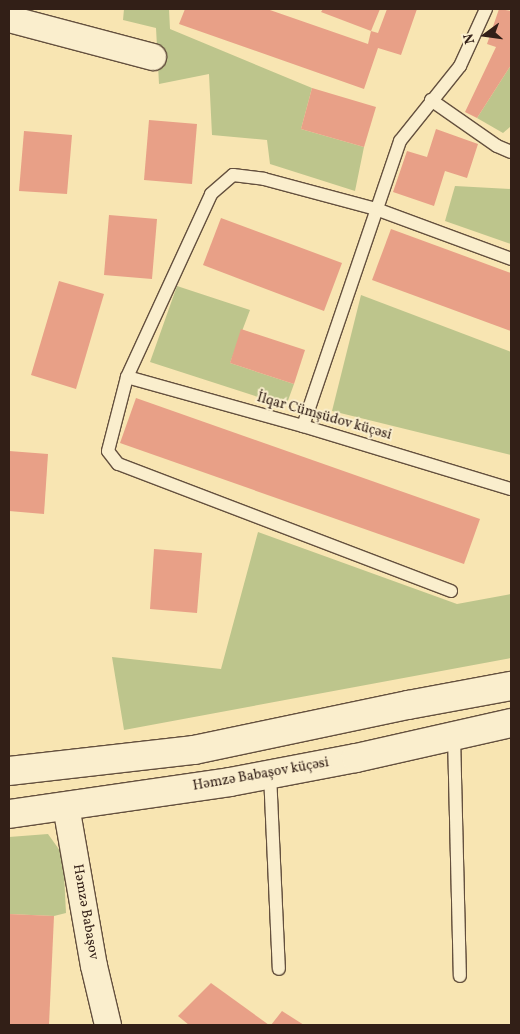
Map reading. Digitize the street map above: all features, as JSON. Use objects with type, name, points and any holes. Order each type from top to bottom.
[{"type":"street","points":[[9,19],[153,57]]},
{"type":"street","points":[[9,771],[194,750],[408,705],[511,686]]},
{"type":"street","name":"Həmzə Babaşov küçəsi","points":[[9,814],[270,774],[511,723]]},
{"type":"street","name":"Həmzə Babaşov","points":[[66,806],[94,966],[109,1023]]},
{"type":"lane","points":[[303,426],[400,141],[460,66],[486,9]]},
{"type":"lane","points":[[431,100],[497,146],[511,152]]},
{"type":"lane","points":[[451,591],[118,464],[108,451],[127,377],[211,194],[233,175],[264,179],[376,209],[511,259]]},
{"type":"lane","name":"İlqar Cümşüdov küçəsi","points":[[127,377],[303,426],[511,489]]},
{"type":"lane","points":[[454,736],[460,976]]},
{"type":"lane","points":[[270,774],[279,969]]},
{"type":"green space","points":[[124,9],[169,9],[170,29],[312,88],[301,129],[364,147],[355,191],[270,164],[267,140],[212,135],[209,74],[159,84],[156,28],[123,20]]},
{"type":"green space","points":[[511,65],[511,126],[503,133],[477,118]]},
{"type":"green space","points":[[455,186],[511,189],[511,244],[445,221]]},
{"type":"green space","points":[[177,286],[250,310],[230,363],[294,384],[286,406],[150,362]]},
{"type":"green space","points":[[361,295],[511,352],[511,455],[332,411]]},
{"type":"green space","points":[[258,532],[457,604],[511,594],[511,658],[124,730],[112,657],[221,669]]},
{"type":"green space","points":[[48,834],[63,855],[66,913],[54,916],[9,914],[9,837]]},
{"type":"building","points":[[185,9],[267,9],[368,44],[371,31],[378,33],[387,9],[417,9],[401,55],[378,48],[364,89],[179,24]]},
{"type":"building","points":[[323,9],[380,9],[371,31],[321,12]]},
{"type":"building","points":[[499,9],[511,11],[511,65],[477,118],[465,112],[496,47],[487,44]]},
{"type":"building","points":[[312,88],[376,107],[364,147],[301,129]]},
{"type":"building","points":[[149,120],[197,124],[192,184],[144,180]]},
{"type":"building","points":[[436,129],[478,144],[467,178],[445,171],[434,206],[393,192],[407,151],[427,157]]},
{"type":"building","points":[[24,131],[72,135],[67,194],[19,191]]},
{"type":"building","points":[[109,215],[157,219],[152,279],[104,275]]},
{"type":"building","points":[[221,218],[342,263],[324,311],[203,265]]},
{"type":"building","points":[[391,229],[511,273],[511,331],[372,280]]},
{"type":"building","points":[[59,281],[104,294],[76,389],[31,375]]},
{"type":"building","points":[[241,329],[305,350],[294,384],[230,363]]},
{"type":"building","points":[[136,398],[480,519],[464,564],[120,443]]},
{"type":"building","points":[[9,451],[48,454],[44,514],[9,511]]},
{"type":"building","points":[[154,549],[202,553],[197,613],[150,609]]},
{"type":"building","points":[[9,914],[54,916],[49,1025],[9,1025]]},
{"type":"building","points":[[211,983],[269,1025],[189,1025],[178,1016]]},
{"type":"building","points":[[282,1011],[304,1025],[271,1025]]}]
